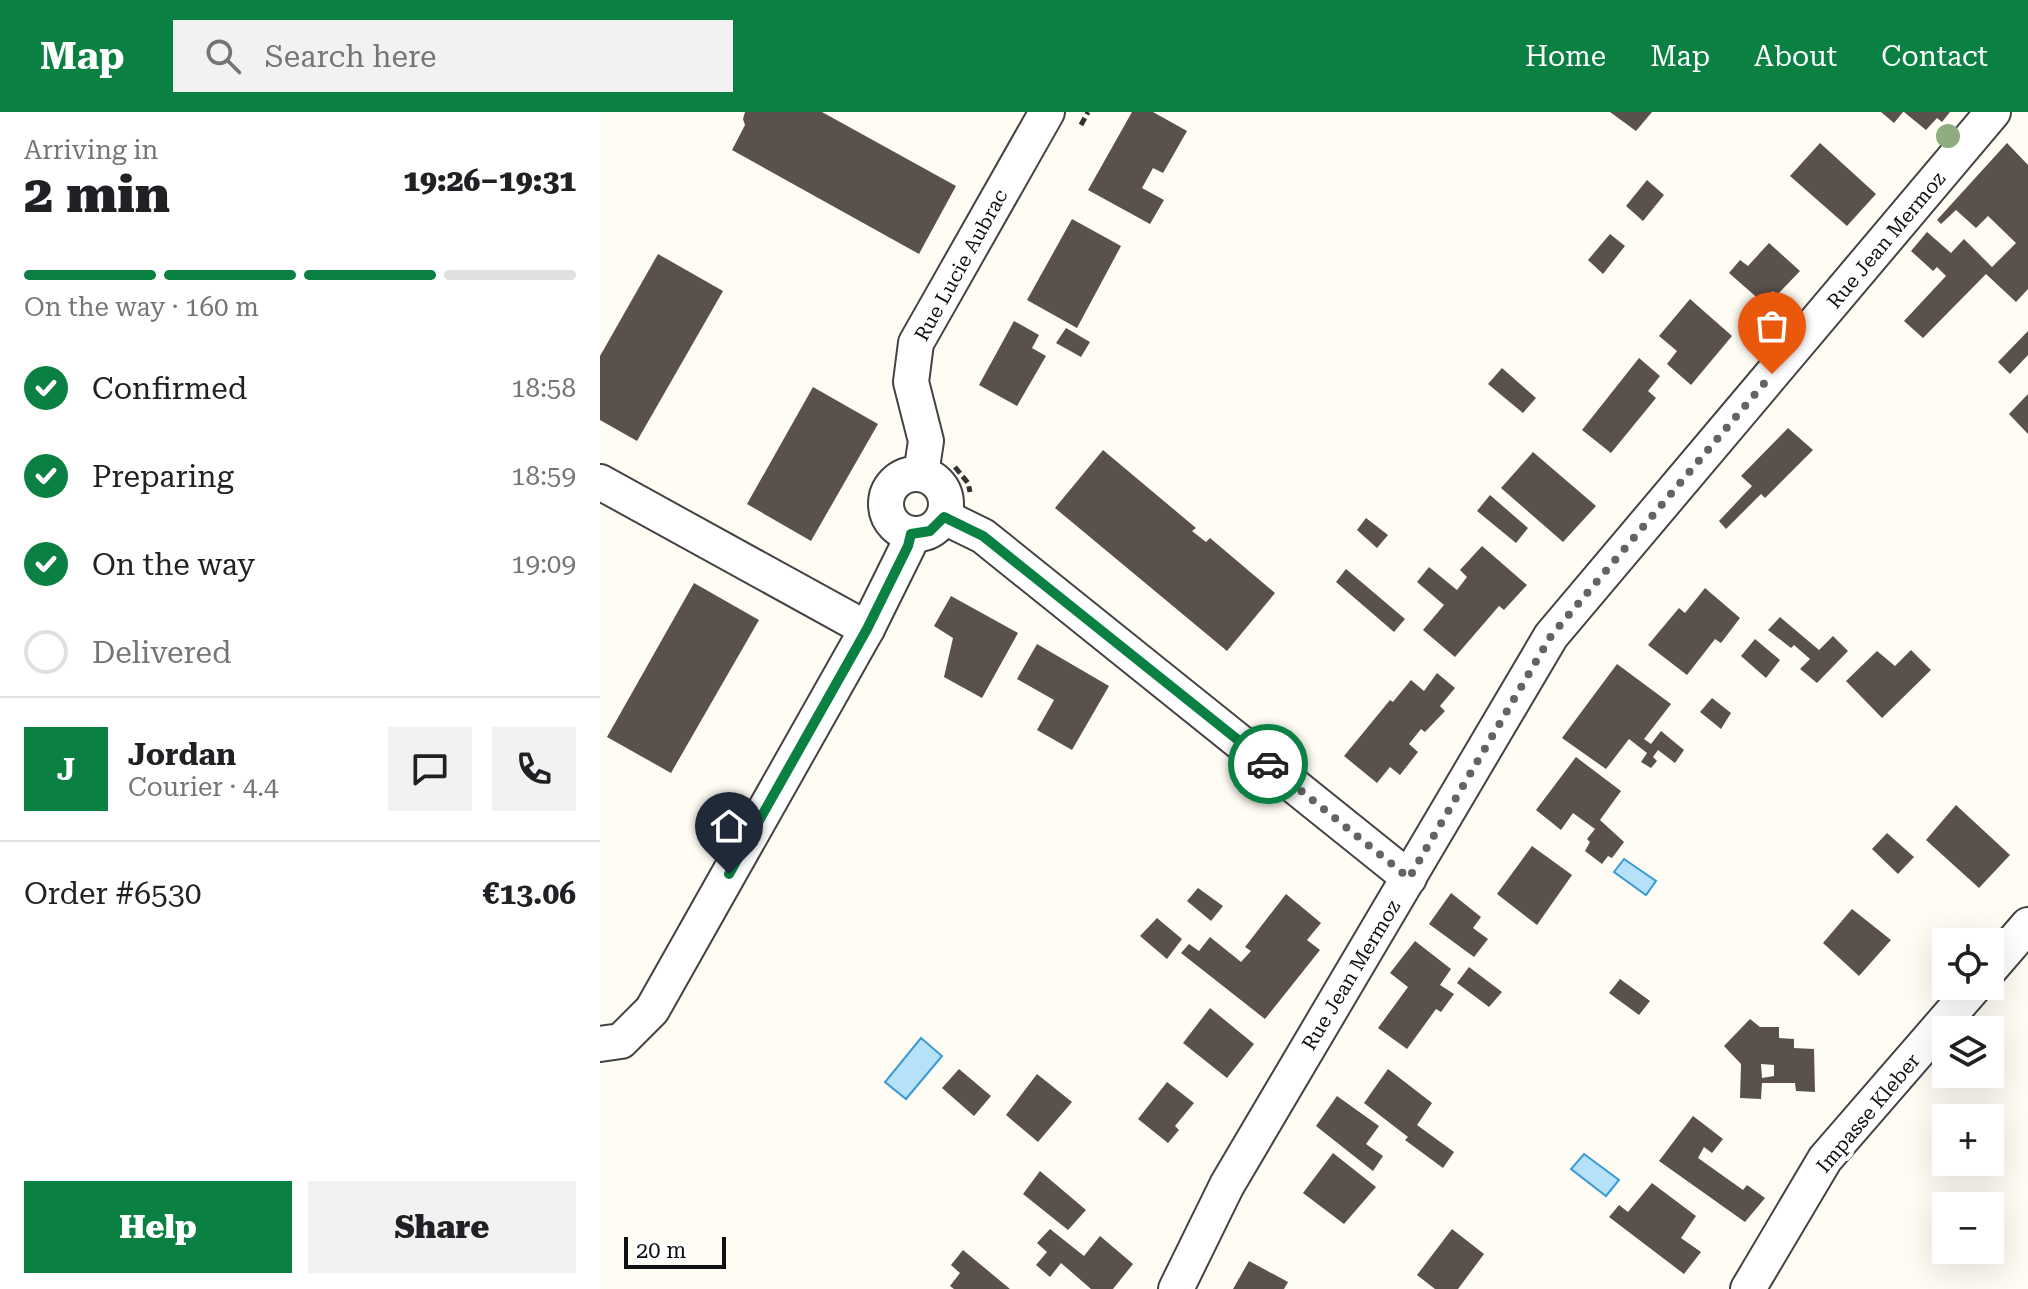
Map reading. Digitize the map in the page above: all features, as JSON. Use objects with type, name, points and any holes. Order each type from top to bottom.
[{"type":"street","name":"Rue Lucie Aubrac","points":[[921,474],[926,441],[911,382],[916,343],[1047,112]]},
{"type":"street","name":"Rue Jean Mermoz","points":[[1176,1289],[1227,1185],[1551,636],[1993,112]]},
{"type":"street","points":[[930,476],[943,489],[944,517],[930,531],[911,534],[893,524],[887,515],[887,494],[900,477],[930,476]]},
{"type":"street","points":[[600,482],[867,629]]},
{"type":"street","points":[[944,517],[983,536],[1409,878]]},
{"type":"street","points":[[611,1042],[652,1010],[867,629],[911,534]]},
{"type":"street","points":[[2004,953],[2028,925]]},
{"type":"street","name":"Impasse Kleber","points":[[1748,1289],[1825,1159],[1963,1000]]},
{"type":"water","points":[[1624,859],[1656,881],[1646,895],[1614,872]]},
{"type":"water","points":[[921,1038],[942,1056],[906,1099],[885,1082]]},
{"type":"water","points":[[1584,1154],[1619,1180],[1606,1196],[1571,1169]]},
{"type":"building","points":[[745,112],[822,112],[956,186],[919,254],[732,150],[745,125]]},
{"type":"building","points":[[1132,112],[1153,112],[1187,131],[1163,173],[1153,168],[1142,188],[1164,200],[1150,224],[1088,190]]},
{"type":"building","points":[[1610,112],[1652,112],[1636,131]]},
{"type":"building","points":[[1881,112],[1903,112],[1894,123]]},
{"type":"building","points":[[1904,112],[1950,112],[1942,122],[1937,118],[1926,130]]},
{"type":"building","points":[[1820,143],[1876,194],[1847,226],[1790,176]]},
{"type":"building","points":[[2007,143],[2028,165],[2028,289],[2016,302],[1986,274],[1923,338],[1904,321],[1946,276],[1937,267],[1933,271],[1911,251],[1927,232],[1951,253],[1964,239],[1992,267],[2016,243],[1988,216],[1976,228],[1956,210],[1941,224],[1937,220]]},
{"type":"building","points":[[1647,180],[1664,195],[1643,221],[1626,206]]},
{"type":"building","points":[[1072,219],[1121,246],[1077,328],[1027,300]]},
{"type":"building","points":[[1610,234],[1625,246],[1603,274],[1588,260]]},
{"type":"building","points":[[1769,243],[1800,271],[1777,295],[1773,291],[1762,302],[1729,273],[1740,260],[1748,266]]},
{"type":"building","points":[[658,254],[723,291],[637,441],[600,420],[600,356]]},
{"type":"building","points":[[1690,299],[1732,336],[1691,385],[1667,364],[1677,351],[1659,336]]},
{"type":"building","points":[[1014,321],[1039,335],[1032,348],[1046,356],[1017,406],[979,385]]},
{"type":"building","points":[[1066,328],[1090,342],[1081,357],[1056,343]]},
{"type":"building","points":[[2028,331],[2028,355],[2010,374],[1998,362]]},
{"type":"building","points":[[1639,358],[1660,376],[1648,391],[1656,398],[1611,453],[1582,430]]},
{"type":"building","points":[[1502,368],[1536,398],[1523,413],[1488,384]]},
{"type":"building","points":[[813,387],[878,424],[811,541],[747,504]]},
{"type":"building","points":[[2028,394],[2028,434],[2009,414]]},
{"type":"building","points":[[1788,428],[1813,450],[1765,498],[1761,494],[1726,529],[1719,521],[1752,486],[1741,476]]},
{"type":"building","points":[[1103,450],[1196,528],[1192,531],[1206,542],[1210,538],[1275,593],[1227,651],[1055,508]]},
{"type":"building","points":[[1533,452],[1596,506],[1563,542],[1501,488]]},
{"type":"building","points":[[1490,495],[1528,528],[1516,543],[1477,511]]},
{"type":"building","points":[[1366,518],[1388,535],[1377,548],[1357,530]]},
{"type":"building","points":[[1482,546],[1527,585],[1504,610],[1499,606],[1455,657],[1423,630],[1444,605],[1417,582],[1429,567],[1457,590],[1467,577],[1460,570]]},
{"type":"building","points":[[1346,569],[1405,619],[1394,632],[1336,582]]},
{"type":"building","points":[[694,583],[759,620],[671,773],[607,737]]},
{"type":"building","points":[[1705,588],[1740,618],[1721,643],[1715,639],[1687,675],[1648,645],[1679,608],[1685,613]]},
{"type":"building","points":[[951,596],[1018,633],[982,698],[944,677],[953,638],[934,626]]},
{"type":"building","points":[[1780,617],[1819,650],[1833,636],[1848,651],[1817,683],[1800,669],[1810,659],[1794,645],[1791,648],[1768,630]]},
{"type":"building","points":[[1755,639],[1780,660],[1766,678],[1741,656]]},
{"type":"building","points":[[1037,644],[1109,686],[1072,750],[1037,730],[1054,700],[1017,679]]},
{"type":"building","points":[[1911,650],[1931,670],[1882,718],[1846,681],[1877,651],[1895,666]]},
{"type":"building","points":[[1617,664],[1671,704],[1644,739],[1651,744],[1661,731],[1684,750],[1675,763],[1658,750],[1653,757],[1657,761],[1651,768],[1641,762],[1647,753],[1629,739],[1606,769],[1562,738]]},
{"type":"building","points":[[1437,673],[1455,688],[1440,706],[1445,711],[1425,732],[1421,729],[1409,744],[1418,752],[1400,775],[1390,767],[1377,783],[1344,756],[1390,700],[1393,702],[1411,680],[1424,691]]},
{"type":"building","points":[[1712,698],[1731,713],[1721,729],[1700,712]]},
{"type":"building","points":[[1576,757],[1621,791],[1600,820],[1624,842],[1612,858],[1608,856],[1602,864],[1585,851],[1590,842],[1587,839],[1595,829],[1573,813],[1561,830],[1536,810]]},
{"type":"building","points":[[1956,805],[2010,855],[1979,888],[1926,840]]},
{"type":"building","points":[[1887,833],[1914,857],[1898,874],[1872,849]]},
{"type":"building","points":[[1532,846],[1572,875],[1537,925],[1497,894]]},
{"type":"building","points":[[1198,888],[1223,906],[1211,921],[1187,901]]},
{"type":"building","points":[[1451,893],[1481,917],[1473,928],[1488,939],[1474,957],[1429,924]]},
{"type":"building","points":[[1286,894],[1321,923],[1307,940],[1320,950],[1265,1019],[1181,953],[1189,944],[1199,951],[1210,937],[1241,962],[1251,951],[1245,947]]},
{"type":"building","points":[[1852,909],[1891,940],[1859,976],[1823,943]]},
{"type":"building","points":[[1157,918],[1182,939],[1167,959],[1140,936]]},
{"type":"building","points":[[1415,941],[1451,969],[1440,985],[1454,994],[1441,1012],[1436,1009],[1407,1049],[1378,1028],[1408,987],[1390,973]]},
{"type":"building","points":[[1469,967],[1502,992],[1489,1007],[1457,983]]},
{"type":"building","points":[[1620,979],[1650,1001],[1639,1015],[1609,993]]},
{"type":"building","points":[[1210,1008],[1254,1044],[1227,1078],[1183,1043]]},
{"type":"building","points":[[1750,1019],[1760,1027],[1779,1027],[1779,1038],[1794,1039],[1794,1048],[1814,1049],[1815,1092],[1796,1091],[1795,1083],[1762,1083],[1761,1099],[1740,1098],[1741,1064],[1724,1046]],"holes":[[[1761,1064],[1774,1065],[1774,1076],[1762,1078]]]},
{"type":"building","points":[[959,1069],[991,1096],[974,1116],[942,1088]]},
{"type":"building","points":[[1388,1069],[1432,1103],[1417,1125],[1454,1152],[1443,1168],[1405,1140],[1408,1137],[1364,1103]]},
{"type":"building","points":[[1037,1074],[1072,1102],[1038,1142],[1006,1115]]},
{"type":"building","points":[[1167,1082],[1194,1103],[1175,1126],[1179,1130],[1168,1143],[1138,1119]]},
{"type":"building","points":[[1337,1096],[1379,1126],[1366,1144],[1383,1156],[1373,1171],[1316,1126]]},
{"type":"building","points":[[1693,1116],[1723,1139],[1712,1153],[1704,1147],[1698,1158],[1743,1190],[1747,1185],[1765,1198],[1745,1222],[1659,1161]]},
{"type":"building","points":[[1333,1153],[1376,1187],[1344,1224],[1303,1193]]},
{"type":"building","points":[[1040,1171],[1086,1210],[1068,1230],[1023,1194]]},
{"type":"building","points":[[1652,1183],[1696,1216],[1681,1238],[1701,1252],[1684,1274],[1609,1217],[1619,1205],[1628,1212]]},
{"type":"building","points":[[1050,1229],[1084,1256],[1100,1236],[1133,1264],[1113,1289],[1091,1289],[1061,1263],[1050,1277],[1036,1265],[1047,1252],[1037,1243]]},
{"type":"building","points":[[1452,1229],[1484,1254],[1458,1289],[1435,1289],[1417,1275]]},
{"type":"building","points":[[963,1250],[1010,1289],[954,1289],[950,1286],[960,1273],[951,1265]]},
{"type":"building","points":[[1249,1261],[1288,1282],[1284,1289],[1233,1289]]},
{"type":"way so far","points":[[1268,764],[1409,878],[1551,636],[1772,374]]},
{"type":"route","points":[[729,874],[867,629],[911,534],[930,531],[944,517],[983,536],[1268,764]]}]
